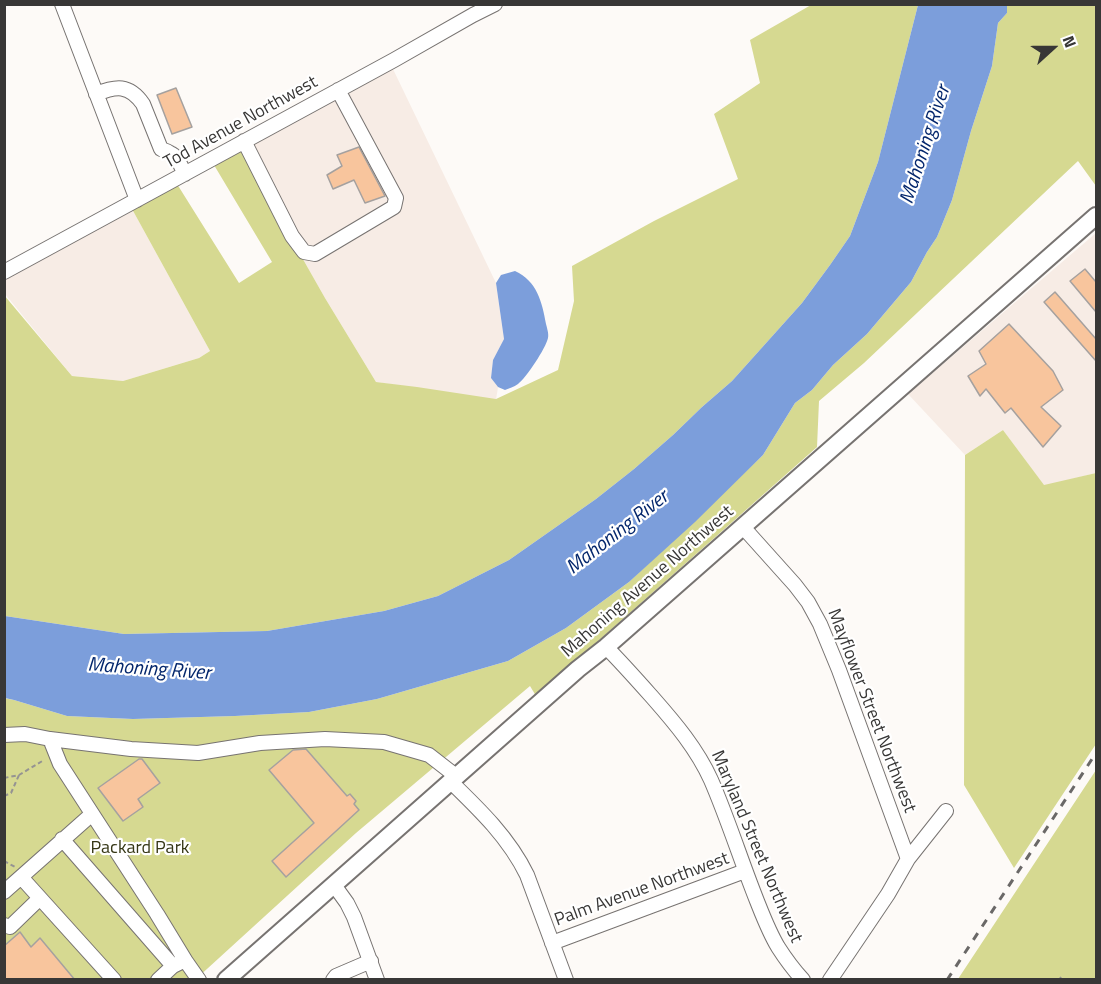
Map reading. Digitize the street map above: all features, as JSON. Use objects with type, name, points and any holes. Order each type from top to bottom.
[{"type":"main road","name":"Mahoning Avenue Northwest","points":[[226,980],[1096,216]]},
{"type":"street","points":[[62,4],[137,200]]},
{"type":"street","name":"Tod Avenue Northwest","points":[[4,272],[338,90],[470,10],[495,4]]},
{"type":"street","points":[[96,94],[120,88],[131,91],[139,98],[161,148],[176,156],[185,174]]},
{"type":"street","points":[[244,141],[292,236],[304,252],[315,254],[394,207],[396,198],[338,90]]},
{"type":"street","name":"Mayflower Street Northwest","points":[[743,527],[795,585],[817,618],[839,670],[908,859]]},
{"type":"street","name":"Maryland Street Northwest","points":[[606,647],[679,728],[697,753],[724,811],[767,927],[790,966],[803,980]]},
{"type":"street","points":[[4,735],[25,734],[131,749],[198,753],[260,743],[325,739],[384,742],[429,755],[453,779],[519,858],[566,980]]},
{"type":"street","points":[[50,739],[60,764],[143,892],[179,963]]},
{"type":"street","points":[[830,980],[888,894],[908,859],[946,811]]},
{"type":"street","points":[[4,892],[92,814]]},
{"type":"street","points":[[62,839],[122,907],[199,980]]},
{"type":"street","name":"Palm Avenue Northwest","points":[[552,943],[745,871]]},
{"type":"street","points":[[21,877],[114,980]]},
{"type":"street","points":[[334,885],[354,917],[377,980]]},
{"type":"street","points":[[122,907],[143,892]]},
{"type":"street","points":[[4,925],[10,927],[40,898]]},
{"type":"street","points":[[333,980],[336,976],[371,961]]},
{"type":"street","points":[[158,980],[179,963]]},
{"type":"path","points":[[4,778],[19,775],[44,760]]},
{"type":"path","points":[[4,796],[11,793],[19,775]]},
{"type":"shaded area","points":[[392,67],[496,283],[504,339],[493,360],[491,378],[498,387],[496,400],[376,382],[325,298],[241,150]]},
{"type":"shaded area","points":[[132,209],[210,351],[199,358],[123,381],[72,376],[5,294],[4,279]]},
{"type":"shaded area","points":[[1096,233],[1096,473],[1044,486],[1003,430],[965,455],[908,394]]},
{"type":"green space","points":[[811,5],[918,5],[878,162],[850,236],[802,303],[732,381],[634,469],[596,499],[509,560],[438,596],[384,611],[267,631],[124,634],[5,616],[4,295],[72,376],[123,381],[199,358],[210,351],[132,209],[177,184],[239,283],[272,262],[214,165],[241,150],[325,298],[376,382],[496,399],[558,370],[574,301],[572,266],[738,179],[714,114],[760,83],[750,40]]},
{"type":"green space","name":"Packard Park","points":[[1007,5],[1096,5],[1096,186],[1078,161],[864,363],[819,401],[817,447],[536,696],[530,686],[356,833],[196,979],[5,979],[4,698],[67,716],[133,719],[309,712],[377,699],[508,661],[566,628],[629,582],[763,455],[795,403],[812,390],[833,365],[867,334],[911,282],[937,237],[952,200],[992,66],[998,23],[1007,13]]},
{"type":"green space","points":[[1003,430],[1044,485],[1096,473],[1096,744],[1014,868],[964,785],[965,455]]},
{"type":"green space","points":[[1096,770],[1096,979],[958,979]]},
{"type":"water","name":"Mahoning River","points":[[918,5],[1007,5],[1007,13],[998,23],[992,66],[952,200],[937,237],[911,282],[867,334],[833,365],[812,390],[795,403],[763,455],[695,522],[629,582],[566,628],[508,661],[377,699],[309,712],[133,719],[67,716],[5,698],[5,616],[124,634],[267,631],[384,611],[438,596],[509,560],[596,499],[634,469],[732,381],[802,303],[850,236],[878,162]]},
{"type":"water","points":[[515,271],[529,280],[537,293],[543,308],[548,336],[540,355],[526,376],[518,384],[505,390],[498,387],[491,378],[493,360],[504,339],[496,283],[501,275]]},
{"type":"building","points":[[176,88],[192,127],[172,134],[157,95]]},
{"type":"building","points":[[359,147],[385,196],[365,203],[354,180],[333,189],[327,175],[342,166],[337,155]]},
{"type":"building","points":[[1085,269],[1096,282],[1096,312],[1070,281]]},
{"type":"building","points":[[1055,292],[1096,339],[1096,361],[1044,302]]},
{"type":"building","points":[[1009,324],[1053,371],[1063,390],[1041,407],[1061,426],[1043,447],[1011,408],[1005,413],[986,389],[980,396],[968,376],[986,364],[979,351]]},
{"type":"building","points":[[306,749],[347,796],[350,794],[359,810],[286,877],[272,861],[314,823],[269,770],[293,750]]},
{"type":"building","points":[[142,759],[160,783],[138,799],[143,807],[123,821],[98,788]]},
{"type":"building","points":[[20,932],[31,947],[40,938],[75,980],[4,980],[4,946]]},
{"type":"railway","points":[[947,980],[1096,753]]}]
